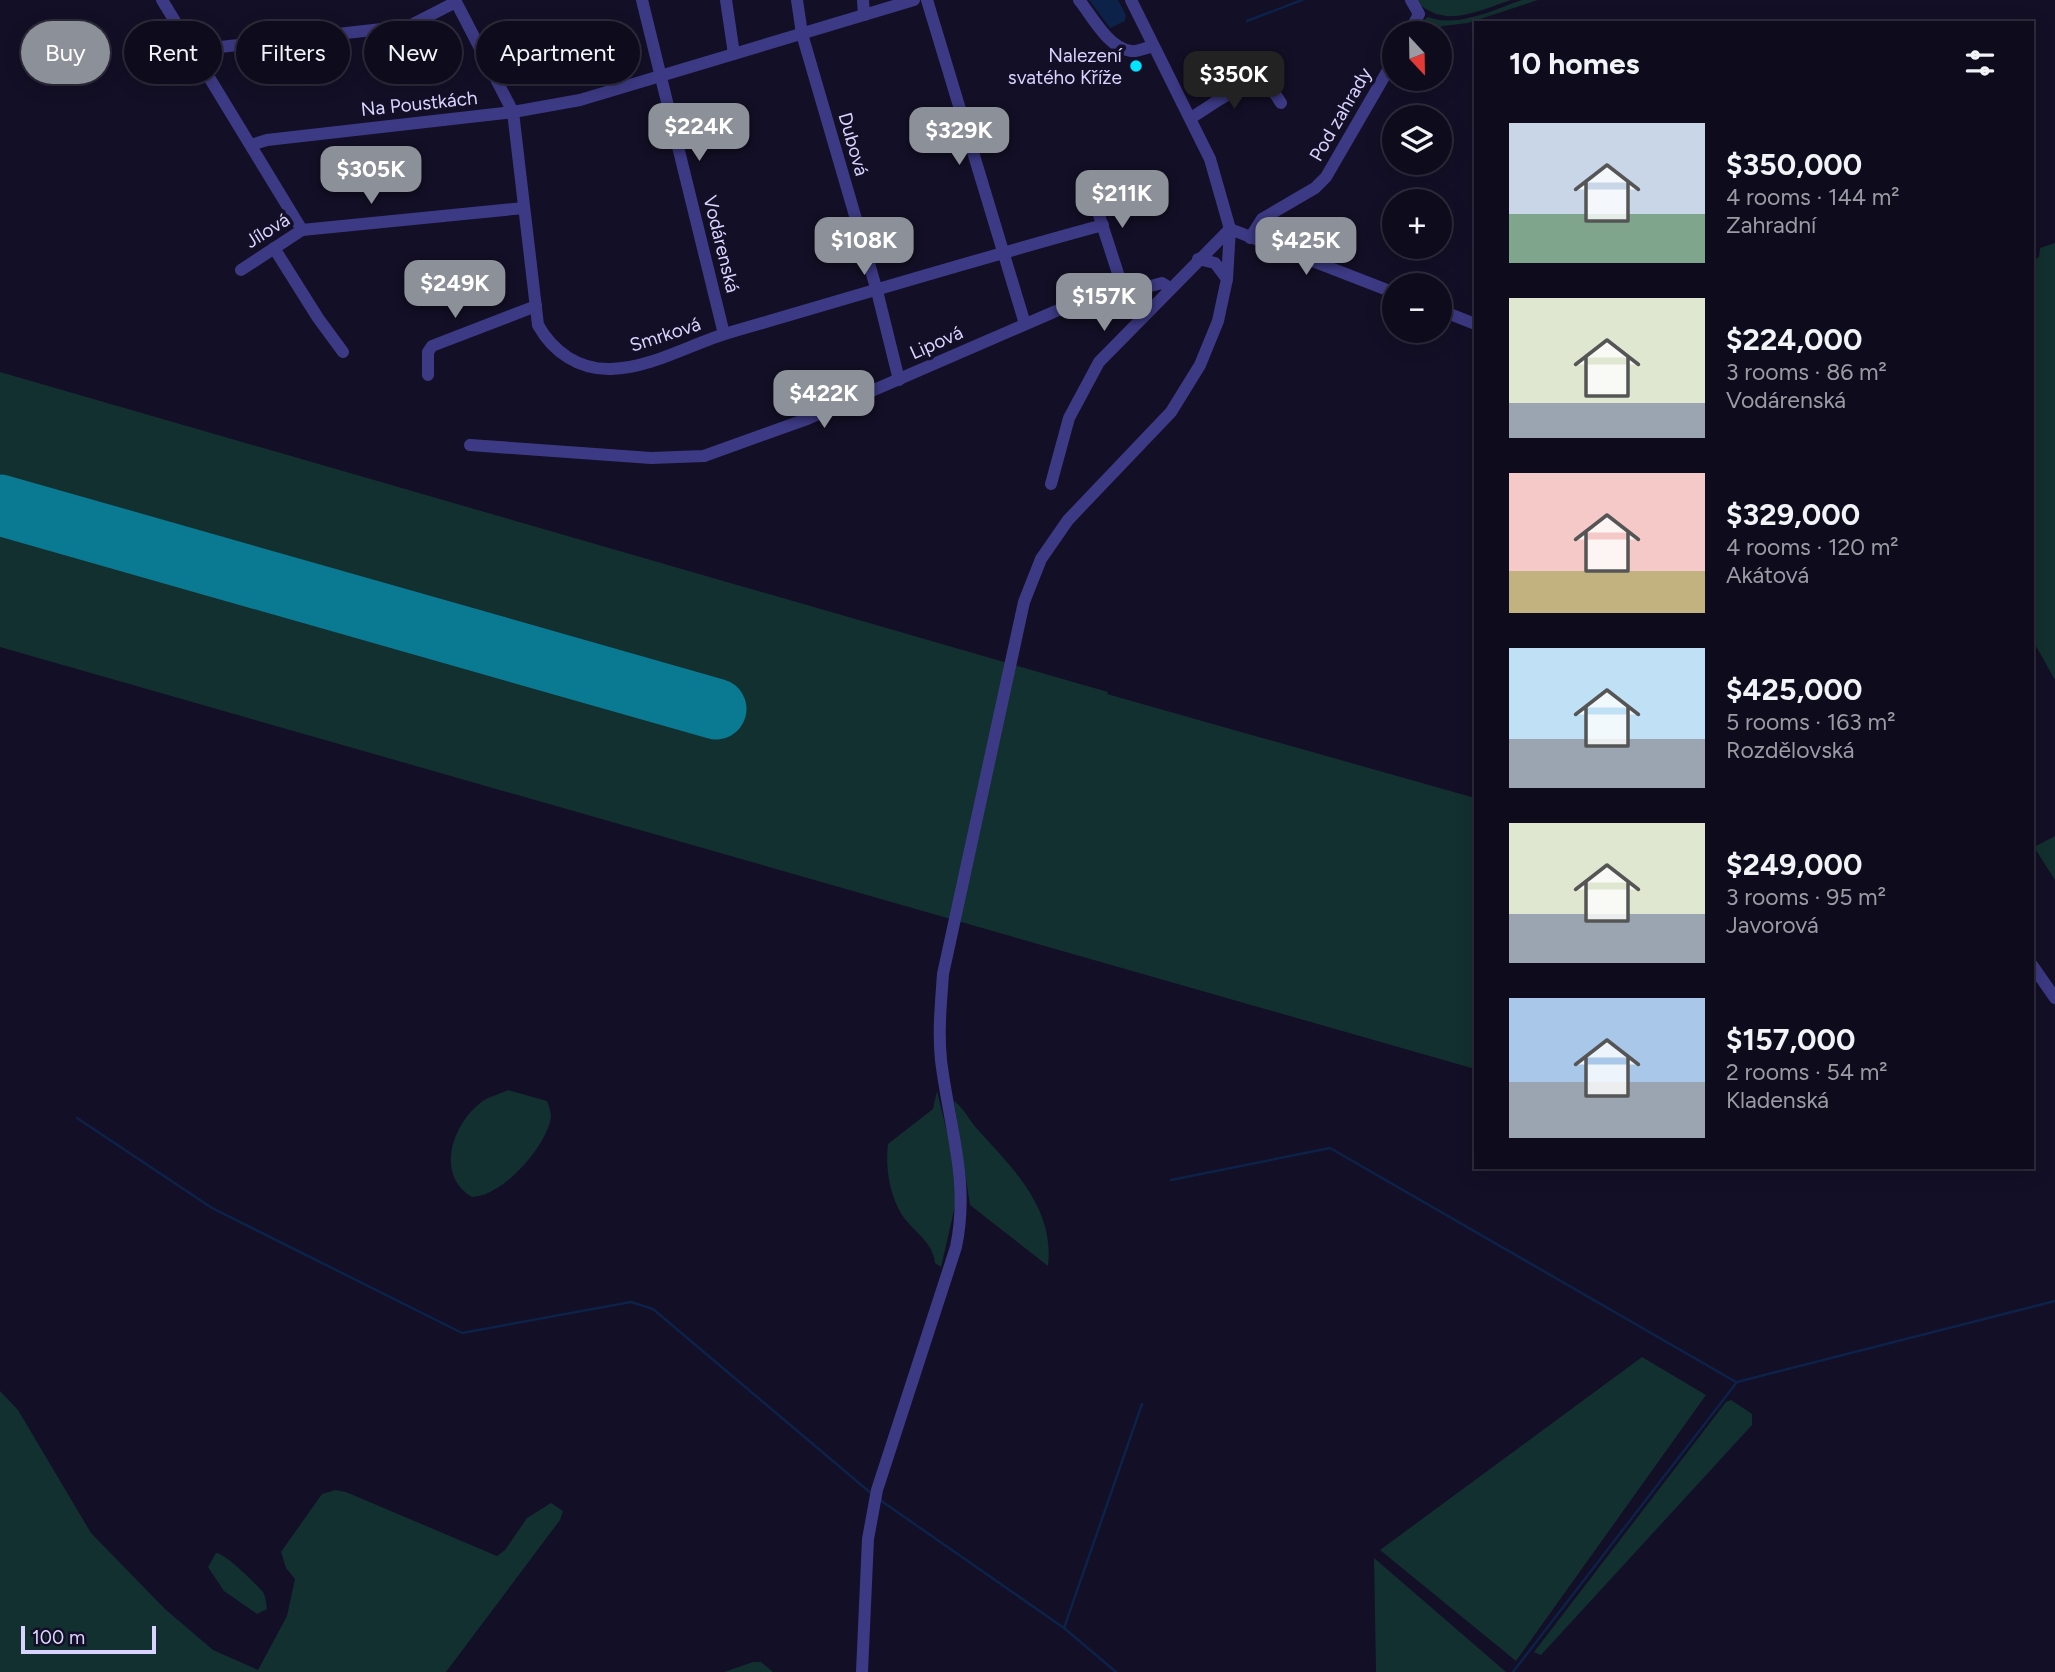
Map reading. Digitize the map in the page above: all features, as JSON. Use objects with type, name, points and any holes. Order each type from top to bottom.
[{"type":"street","points":[[162,0],[175,21]]},
{"type":"street","name":"Vodárenská","points":[[642,0],[724,334]]},
{"type":"street","points":[[726,0],[734,54]]},
{"type":"street","name":"Dubová","points":[[797,0],[802,34],[877,291],[899,380]]},
{"type":"street","points":[[863,0],[864,15]]},
{"type":"street","name":"Na Poustkách","points":[[251,145],[267,140],[513,113],[580,100],[914,0]]},
{"type":"street","points":[[927,0],[1025,324]]},
{"type":"street","points":[[1079,0],[1106,36],[1121,47],[1132,52],[1153,46]]},
{"type":"street","points":[[862,1672],[869,1539],[877,1490],[956,1247],[963,1213],[961,1177],[941,1059],[939,1029],[943,974],[1024,602],[1041,559],[1068,520],[1171,412],[1200,365],[1218,321],[1227,279],[1230,229],[1210,159],[1192,117],[1131,0]]},
{"type":"street","points":[[1411,0],[1419,14],[1415,21]]},
{"type":"street","points":[[222,47],[409,26],[456,1]]},
{"type":"street","name":"Smrková","points":[[456,1],[513,113],[538,324],[546,340],[567,358],[587,366],[611,369],[636,365],[724,334],[1103,225]]},
{"type":"street","name":"Pod zahrady","points":[[1251,238],[1262,219],[1315,188],[1326,177],[1382,80]]},
{"type":"street","points":[[214,84],[302,230]]},
{"type":"street","points":[[1192,117],[1226,97],[1258,84],[1270,86],[1281,103]]},
{"type":"street","points":[[1087,178],[1124,292]]},
{"type":"street","name":"Jílová","points":[[241,270],[302,230],[524,208]]},
{"type":"street","points":[[1230,229],[1382,288]]},
{"type":"street","points":[[1051,484],[1069,418],[1099,362],[1230,229]]},
{"type":"street","points":[[274,248],[318,318],[344,352]]},
{"type":"street","points":[[1198,259],[1215,263],[1227,279]]},
{"type":"street","name":"Lipová","points":[[470,444],[651,458],[704,456],[759,438],[1056,311],[1162,283],[1170,288]]},
{"type":"street","points":[[428,375],[428,352],[432,346],[536,306]]},
{"type":"street","points":[[1452,315],[1474,324]]},
{"type":"street","points":[[2034,968],[2055,998]]},
{"type":"green space","points":[[1415,0],[1511,0],[1474,13],[1449,16],[1426,9]]},
{"type":"green space","points":[[1522,0],[1538,0],[1468,23],[1452,25],[1452,21],[1422,21],[1428,17],[1440,20],[1463,19]]},
{"type":"green space","points":[[2055,243],[2055,680],[2034,643],[2034,260],[2039,257],[2040,248]]},
{"type":"green space","points":[[0,372],[1108,692],[1107,694],[1474,798],[1474,1069],[0,647]]},
{"type":"green space","points":[[2055,836],[2055,880],[2034,847]]},
{"type":"green space","points":[[508,1090],[547,1101],[551,1117],[548,1129],[532,1155],[509,1179],[484,1195],[472,1197],[460,1187],[453,1176],[451,1162],[456,1135],[472,1110],[483,1101]]},
{"type":"green space","points":[[937,1091],[955,1165],[958,1193],[941,1267],[935,1263],[928,1244],[900,1211],[892,1193],[887,1163],[888,1144],[933,1109]]},
{"type":"green space","points":[[954,1101],[1029,1191],[1045,1226],[1048,1266],[970,1205]]},
{"type":"green space","points":[[1642,1357],[1706,1395],[1516,1661],[1380,1550]]},
{"type":"green space","points":[[0,1391],[18,1410],[91,1533],[165,1609],[213,1650],[258,1670],[287,1616],[295,1579],[286,1568],[281,1552],[322,1494],[335,1490],[346,1492],[497,1556],[505,1550],[527,1518],[551,1503],[563,1511],[560,1520],[446,1672],[0,1672]]},
{"type":"green space","points":[[1731,1400],[1752,1414],[1752,1425],[1541,1655],[1534,1652],[1726,1402]]},
{"type":"green space","points":[[216,1553],[233,1563],[263,1592],[267,1609],[257,1614],[224,1591],[208,1567]]},
{"type":"green space","points":[[1374,1558],[1506,1672],[1376,1672]]},
{"type":"green space","points":[[761,1662],[773,1672],[724,1672]]},
{"type":"water","points":[[1089,0],[1118,0],[1126,15],[1125,21],[1110,28]]},
{"type":"waterway","points":[[1247,21],[1302,0]]},
{"type":"waterway","points":[[77,1118],[212,1208],[462,1333],[631,1302],[653,1309],[872,1494]]},
{"type":"waterway","points":[[1171,1180],[1330,1148],[1736,1382]]},
{"type":"waterway","points":[[1513,1672],[1737,1382],[2055,1301]]},
{"type":"waterway","points":[[1064,1628],[1142,1404]]},
{"type":"waterway","points":[[880,1500],[1064,1628],[1116,1672]]},
{"type":"runway","points":[[0,505],[716,709]]},
{"type":"place","name":"Nalezení svatého Kříže","points":[[1136,66]]}]
